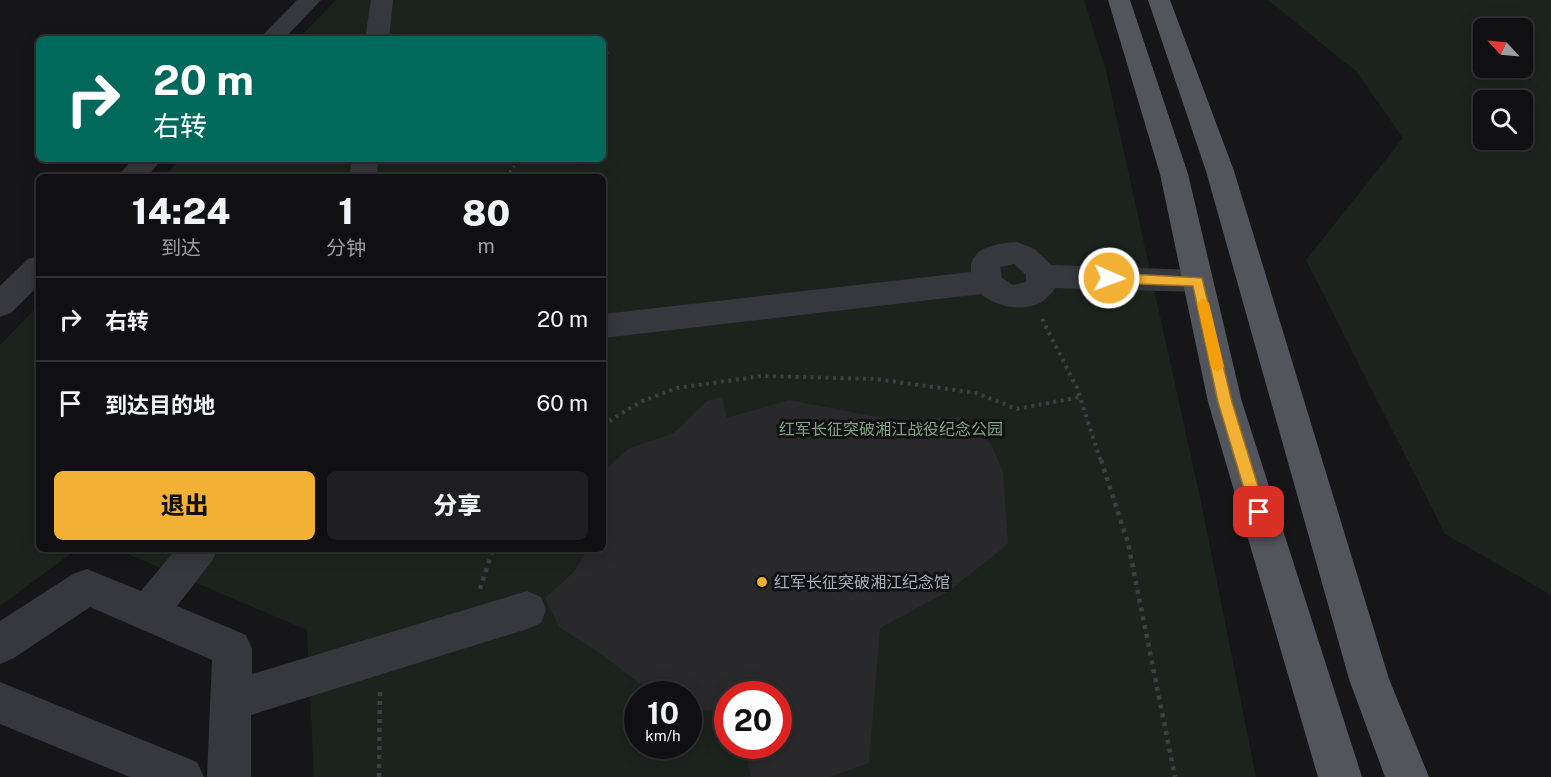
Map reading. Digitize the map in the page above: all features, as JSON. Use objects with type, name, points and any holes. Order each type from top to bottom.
[{"type":"main road","points":[[1119,0],[1174,174],[1225,402],[1340,777]]},
{"type":"main road","points":[[1159,0],[1220,171],[1369,679],[1407,777]]},
{"type":"street","points":[[274,36],[310,0]]},
{"type":"street","points":[[377,36],[382,0]]},
{"type":"street","points":[[133,174],[146,162]]},
{"type":"street","points":[[1036,285],[1035,262],[1026,256],[1008,252],[992,257],[987,262],[984,275],[988,282],[1001,293],[1011,296],[1036,285],[1198,281]]},
{"type":"street","points":[[0,305],[36,270]]},
{"type":"street","points":[[606,326],[988,282]]},
{"type":"street","points":[[147,613],[197,552]]},
{"type":"street","points":[[0,644],[87,587],[232,649],[229,777]]},
{"type":"street","points":[[231,701],[527,610]]},
{"type":"street","points":[[0,703],[182,777]]},
{"type":"path","points":[[606,54],[610,49]]},
{"type":"path","points":[[508,174],[518,162]]},
{"type":"path","points":[[1036,285],[1080,397],[1128,543],[1175,777]]},
{"type":"path","points":[[606,423],[640,402],[678,387],[762,376],[876,379],[976,393],[1017,409],[1080,397]]},
{"type":"path","points":[[379,777],[380,655]]},
{"type":"green space","name":"红军长征突破湘江战役纪念公园","points":[[336,0],[1084,0],[1106,71],[1201,502],[1256,777],[314,777],[307,630],[123,552],[606,552],[606,174],[166,174],[178,162],[606,162],[606,36],[301,36]]},
{"type":"green space","points":[[1268,0],[1551,0],[1551,595],[1445,534],[1306,260],[1403,138],[1357,72]]},
{"type":"green space","points":[[36,308],[36,552],[73,552],[0,606],[0,345]]},
{"type":"building","name":"红军长征突破湘江纪念馆","points":[[722,397],[727,418],[789,400],[892,420],[960,417],[991,444],[1003,472],[1008,544],[949,591],[880,628],[869,763],[829,777],[751,777],[747,759],[792,759],[792,681],[714,681],[714,710],[702,711],[702,681],[637,681],[559,627],[545,598],[574,572],[586,552],[606,552],[606,469],[628,449],[674,433],[707,401]]},
{"type":"slow traffic","points":[[1203,303],[1217,367]]},
{"type":"place","name":"红军长征突破湘江纪念馆","points":[[762,582]]},
{"type":"route","points":[[1109,278],[1198,281],[1225,402],[1259,512]]}]
